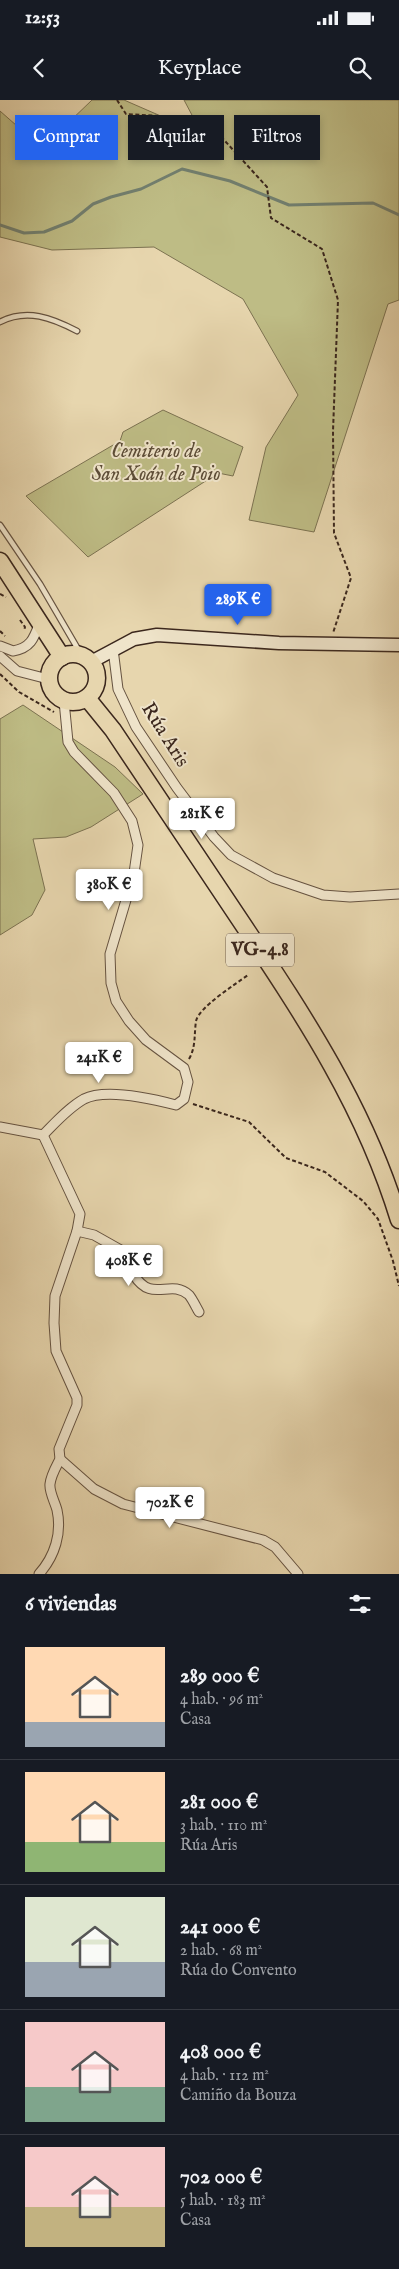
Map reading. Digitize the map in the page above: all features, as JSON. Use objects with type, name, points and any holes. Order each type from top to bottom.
[{"type":"highway","points":[[0,561],[62,656]]},
{"type":"highway","points":[[75,654],[86,659],[97,677],[93,693],[87,698],[72,703],[64,701],[53,693],[48,679],[52,666],[62,656],[75,654]]},
{"type":"highway","name":"VG-4.8","points":[[87,698],[113,730],[328,1054],[363,1123],[390,1188],[399,1220]]},
{"type":"street","points":[[0,646],[14,651],[29,646],[40,622]]},
{"type":"street","points":[[86,659],[134,639],[157,635],[279,643],[399,645]]},
{"type":"street","name":"Rúa Aris","points":[[113,649],[118,689],[136,727],[177,788],[214,837],[231,854],[273,878],[323,895],[350,897],[399,894]]},
{"type":"street","points":[[0,656],[17,671],[48,679]]},
{"type":"street","points":[[43,1135],[64,1114],[85,1098],[110,1094],[130,1095],[176,1105],[184,1099],[188,1082],[184,1068],[146,1040],[129,1021],[116,1001],[110,983],[110,954],[134,873],[138,845],[132,821],[114,793],[74,752],[68,742],[64,701]]},
{"type":"street","points":[[0,1127],[43,1135]]},
{"type":"street","points":[[39,1574],[49,1563],[58,1539],[58,1511],[50,1485],[54,1470],[60,1459],[59,1449],[77,1405],[77,1398],[56,1351],[54,1323],[55,1296],[77,1231],[80,1214],[43,1135]]},
{"type":"street","points":[[77,1231],[94,1236],[126,1253],[134,1275],[146,1288],[153,1291],[168,1288],[181,1291],[189,1296],[199,1312]]},
{"type":"street","points":[[60,1459],[94,1490],[123,1504],[263,1540],[276,1547],[298,1574]]},
{"type":"lane","points":[[0,322],[9,318],[34,315],[51,318],[77,331]]},
{"type":"lane","points":[[0,525],[40,584],[86,659]]},
{"type":"path","points":[[118,100],[126,114],[176,117],[214,129],[267,188],[271,218],[322,250],[338,300],[333,431],[334,533],[351,578],[330,644]]},
{"type":"path","points":[[20,620],[25,627],[22,636]]},
{"type":"path","points":[[0,631],[6,637]]},
{"type":"path","points":[[0,674],[19,692],[65,718]]},
{"type":"path","points":[[184,1068],[193,1052],[197,1019],[210,1004],[248,975]]},
{"type":"path","points":[[184,1099],[198,1107],[248,1122],[286,1158],[325,1172],[363,1201],[378,1219],[393,1261],[399,1286]]},
{"type":"green space","points":[[92,100],[124,100],[158,115],[128,115],[128,160],[224,160],[224,115],[192,115],[184,100],[399,100],[399,300],[388,304],[314,532],[249,520],[266,447],[298,395],[243,299],[154,247],[52,250],[0,237],[0,111],[15,124],[15,160],[118,160],[118,115],[76,115]]},
{"type":"green space","name":"Cemiterio de San Xoán de Poio","points":[[163,410],[243,447],[233,476],[218,473],[88,557],[26,496],[120,441],[123,432]]},
{"type":"green space","points":[[23,705],[115,767],[143,794],[91,827],[66,837],[33,839],[45,890],[32,915],[0,935],[0,719]]},
{"type":"waterway","points":[[0,225],[24,233],[44,232],[72,221],[93,204],[141,189],[182,169],[230,181],[289,205],[373,203],[399,215]]}]
